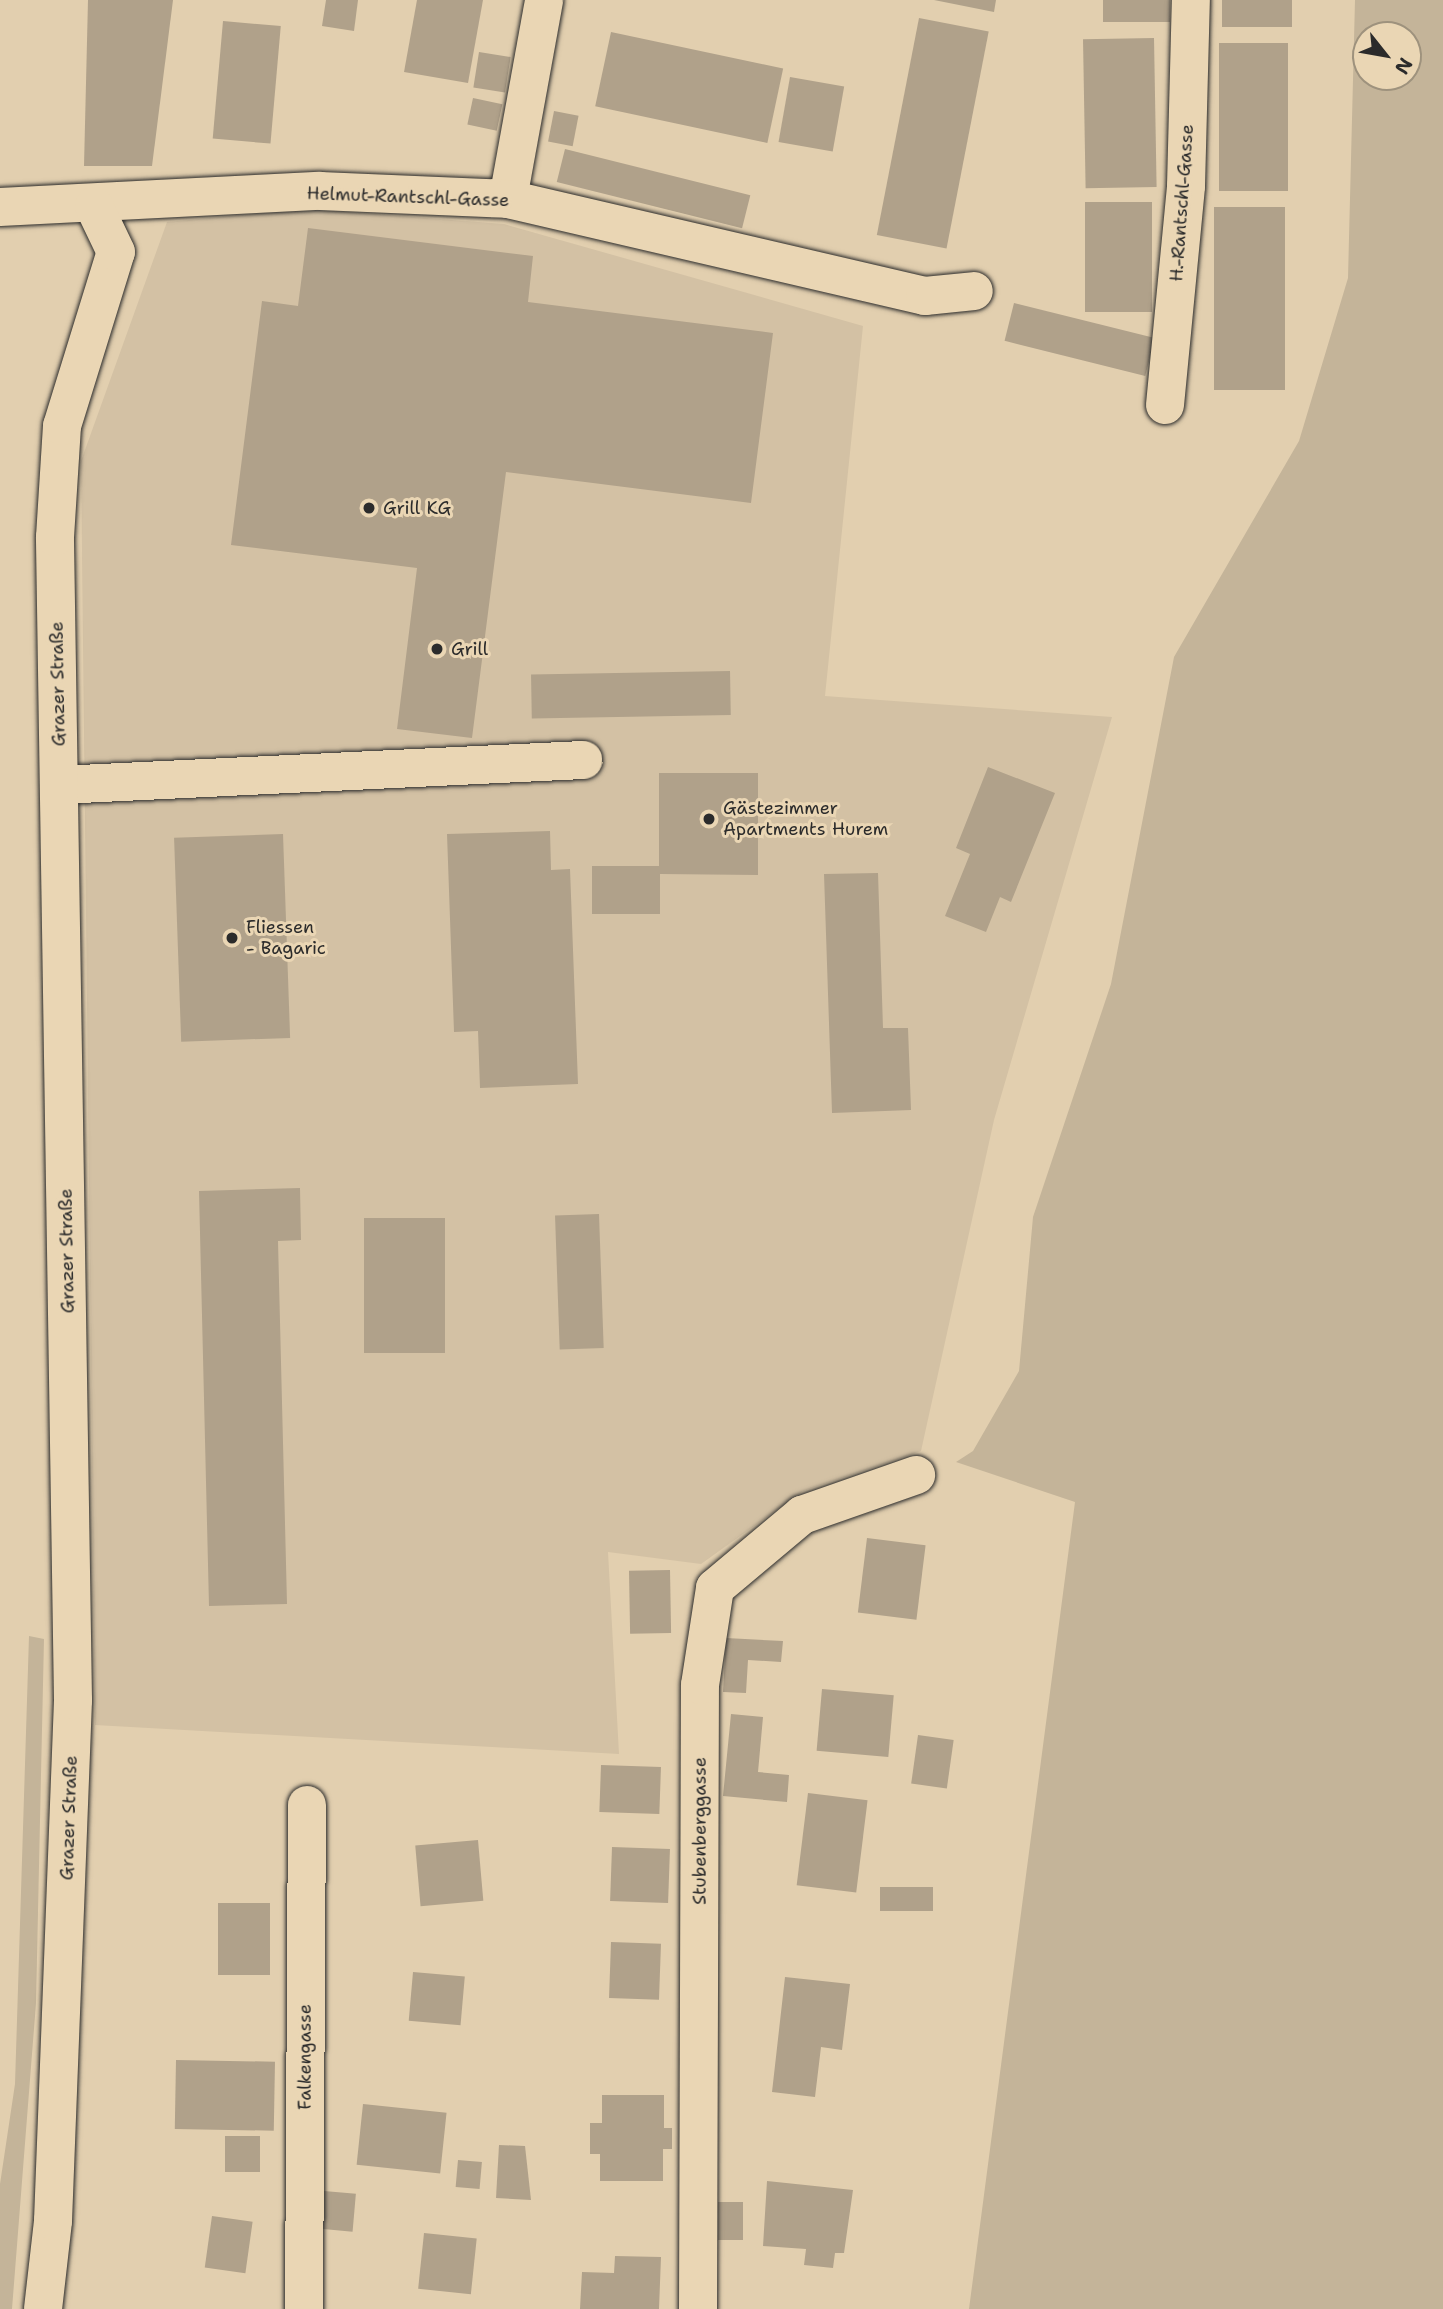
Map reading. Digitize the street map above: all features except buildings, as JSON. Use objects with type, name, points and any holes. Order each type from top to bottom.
[{"type":"street","points":[[508,198],[544,0]]},
{"type":"street","name":"H.-Rantschl-Gasse","points":[[1165,405],[1186,186],[1191,0]]},
{"type":"street","name":"Helmut-Rantschl-Gasse","points":[[0,207],[93,206],[320,191],[508,198],[925,296],[974,291]]},
{"type":"street","name":"Grazer Straße","points":[[43,2309],[54,2208],[74,1700],[55,537],[62,426],[116,252],[93,206]]},
{"type":"street","points":[[59,785],[583,760]]},
{"type":"street","name":"Stubenberggasse","points":[[698,2309],[700,1685],[715,1588],[802,1515],[916,1475]]},
{"type":"street","name":"Falkengasse","points":[[303,2309],[307,1805]]},
{"type":"shaded area","points":[[1355,0],[1443,0],[1443,2309],[969,2309],[1075,1502],[956,1462],[973,1451],[1019,1371],[1033,1217],[1111,984],[1174,657],[1299,441],[1348,278],[1353,91],[1422,91],[1422,21],[1354,21]]},
{"type":"shaded area","points":[[307,209],[504,224],[863,326],[825,696],[1112,717],[994,1120],[921,1451],[803,1491],[701,1564],[608,1552],[619,1754],[95,1725],[81,461],[167,222]]},
{"type":"shaded area","points":[[29,1636],[44,1639],[36,2003],[12,2309],[0,2309],[0,2184],[15,2084]]},
{"type":"place","name":"Grill KG","points":[[369,508]]},
{"type":"place","name":"Grill","points":[[437,649]]},
{"type":"place","name":"Gästezimmer Apartments Hurem","points":[[709,819]]},
{"type":"place","name":"Fliessen - Bagaric","points":[[232,938]]}]
